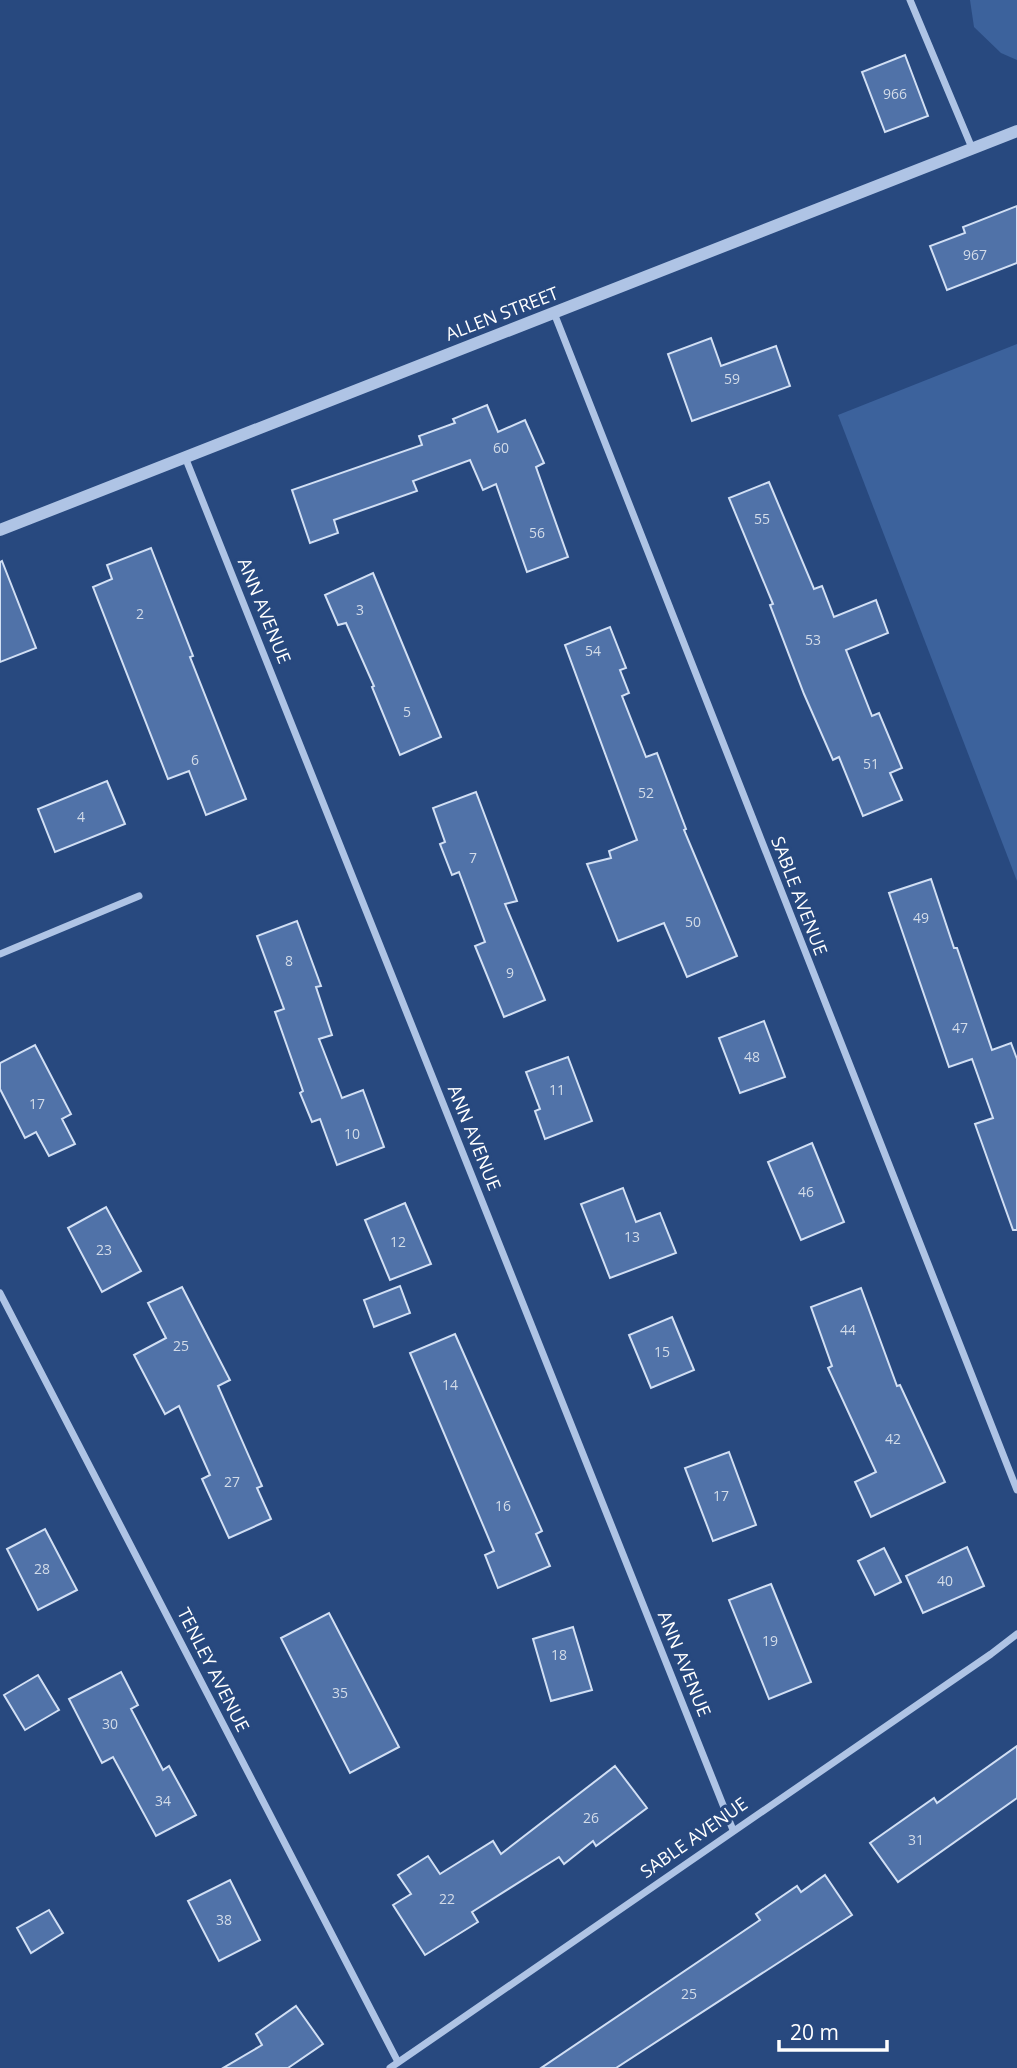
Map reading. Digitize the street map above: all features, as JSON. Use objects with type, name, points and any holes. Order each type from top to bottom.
[{"type":"street","points":[[910,0],[972,148]]},
{"type":"street","name":"ALLEN STREET","points":[[0,530],[1017,131]]},
{"type":"street","name":"SABLE AVENUE","points":[[554,313],[1017,1490]]},
{"type":"street","name":"ANN AVENUE","points":[[186,457],[733,1830]]},
{"type":"street","points":[[0,954],[139,896]]},
{"type":"street","name":"TENLEY AVENUE","points":[[0,1293],[398,2062]]},
{"type":"street","name":"SABLE AVENUE","points":[[390,2068],[1017,1634]]},
{"type":"shaded area","points":[[970,0],[1017,0],[1017,60],[1001,53],[974,27]]},
{"type":"shaded area","points":[[1017,344],[1017,881],[838,415]]},
{"type":"building","points":[[905,55],[928,116],[885,132],[862,72]]},
{"type":"building","points":[[1017,206],[1017,263],[947,290],[930,246],[965,233],[963,227]]},
{"type":"building","points":[[711,338],[721,366],[776,346],[790,386],[692,421],[668,354]]},
{"type":"building","points":[[487,405],[498,432],[525,420],[544,463],[536,467],[568,557],[527,572],[496,484],[483,490],[470,460],[413,481],[417,491],[334,520],[338,533],[310,543],[292,490],[422,445],[419,436],[455,423],[453,419]]},
{"type":"building","points":[[769,482],[814,589],[822,586],[834,617],[876,600],[888,633],[846,650],[872,716],[879,713],[902,768],[890,773],[902,800],[863,816],[839,757],[833,760],[804,694],[770,605],[773,604],[729,498]]},
{"type":"building","points":[[151,548],[193,656],[190,657],[246,799],[206,815],[189,771],[168,779],[93,587],[112,579],[107,565]]},
{"type":"building","points":[[2,561],[36,648],[0,662],[0,562]]},
{"type":"building","points":[[373,573],[441,737],[400,755],[346,623],[338,625],[325,595]]},
{"type":"building","points":[[610,627],[626,668],[620,670],[629,693],[622,696],[646,757],[657,753],[686,829],[684,830],[737,956],[687,977],[664,923],[618,941],[587,864],[611,858],[609,851],[637,840],[565,645]]},
{"type":"building","points":[[107,781],[125,824],[55,852],[38,809]]},
{"type":"building","points":[[476,792],[517,901],[505,904],[545,1000],[504,1017],[475,946],[485,942],[459,872],[452,875],[440,844],[445,842],[433,808]]},
{"type":"building","points":[[931,879],[992,1050],[1011,1043],[1017,1059],[1017,1230],[1013,1230],[975,1124],[993,1118],[972,1059],[949,1067],[889,893]]},
{"type":"building","points":[[297,921],[321,986],[316,987],[332,1035],[319,1039],[342,1098],[363,1090],[384,1147],[337,1165],[320,1119],[312,1122],[300,1093],[303,1091],[275,1012],[284,1009],[257,936]]},
{"type":"building","points":[[764,1021],[785,1077],[740,1093],[719,1038]]},
{"type":"building","points":[[35,1045],[71,1114],[62,1119],[75,1144],[49,1156],[36,1132],[25,1138],[0,1089],[0,1063]]},
{"type":"building","points":[[568,1057],[592,1121],[545,1139],[535,1111],[540,1109],[526,1072]]},
{"type":"building","points":[[812,1143],[844,1222],[801,1240],[768,1162]]},
{"type":"building","points":[[623,1188],[636,1222],[660,1213],[676,1253],[610,1278],[581,1204]]},
{"type":"building","points":[[405,1203],[431,1264],[390,1280],[365,1220]]},
{"type":"building","points":[[106,1207],[141,1271],[102,1292],[68,1228]]},
{"type":"building","points":[[400,1286],[410,1313],[374,1327],[364,1300]]},
{"type":"building","points":[[182,1287],[230,1380],[218,1386],[262,1486],[257,1488],[271,1519],[229,1538],[202,1479],[210,1475],[179,1406],[165,1414],[134,1355],[166,1338],[148,1303]]},
{"type":"building","points":[[861,1288],[897,1386],[900,1385],[945,1482],[871,1517],[855,1482],[876,1472],[828,1368],[832,1366],[811,1307]]},
{"type":"building","points":[[672,1317],[694,1370],[651,1388],[629,1335]]},
{"type":"building","points":[[455,1334],[542,1531],[536,1534],[550,1566],[498,1588],[485,1555],[494,1551],[410,1353]]},
{"type":"building","points":[[729,1452],[756,1525],[713,1541],[685,1468]]},
{"type":"building","points":[[45,1529],[77,1590],[38,1610],[7,1549]]},
{"type":"building","points":[[967,1547],[984,1586],[923,1613],[906,1576]]},
{"type":"building","points":[[884,1548],[901,1582],[875,1595],[858,1561]]},
{"type":"building","points":[[771,1584],[811,1682],[769,1699],[729,1600]]},
{"type":"building","points":[[329,1613],[399,1747],[350,1773],[281,1638]]},
{"type":"building","points":[[573,1627],[592,1690],[551,1701],[533,1639]]},
{"type":"building","points":[[121,1672],[138,1705],[131,1709],[163,1770],[169,1766],[196,1815],[156,1836],[113,1757],[102,1763],[69,1699]]},
{"type":"building","points":[[38,1675],[59,1710],[25,1730],[4,1695]]},
{"type":"building","points":[[1017,1746],[1017,1798],[898,1882],[870,1843],[934,1798],[937,1803]]},
{"type":"building","points":[[615,1766],[647,1808],[596,1846],[593,1841],[564,1864],[559,1857],[472,1912],[478,1922],[425,1955],[393,1905],[411,1894],[398,1875],[428,1856],[440,1874],[493,1841],[501,1854]]},
{"type":"building","points":[[825,1875],[852,1915],[616,2068],[541,2068],[760,1920],[756,1914],[797,1886],[801,1892]]},
{"type":"building","points":[[230,1880],[260,1940],[219,1961],[188,1901]]},
{"type":"building","points":[[49,1910],[63,1933],[31,1953],[17,1928]]},
{"type":"building","points":[[296,2006],[323,2044],[288,2068],[223,2068],[262,2045],[256,2034]]}]
